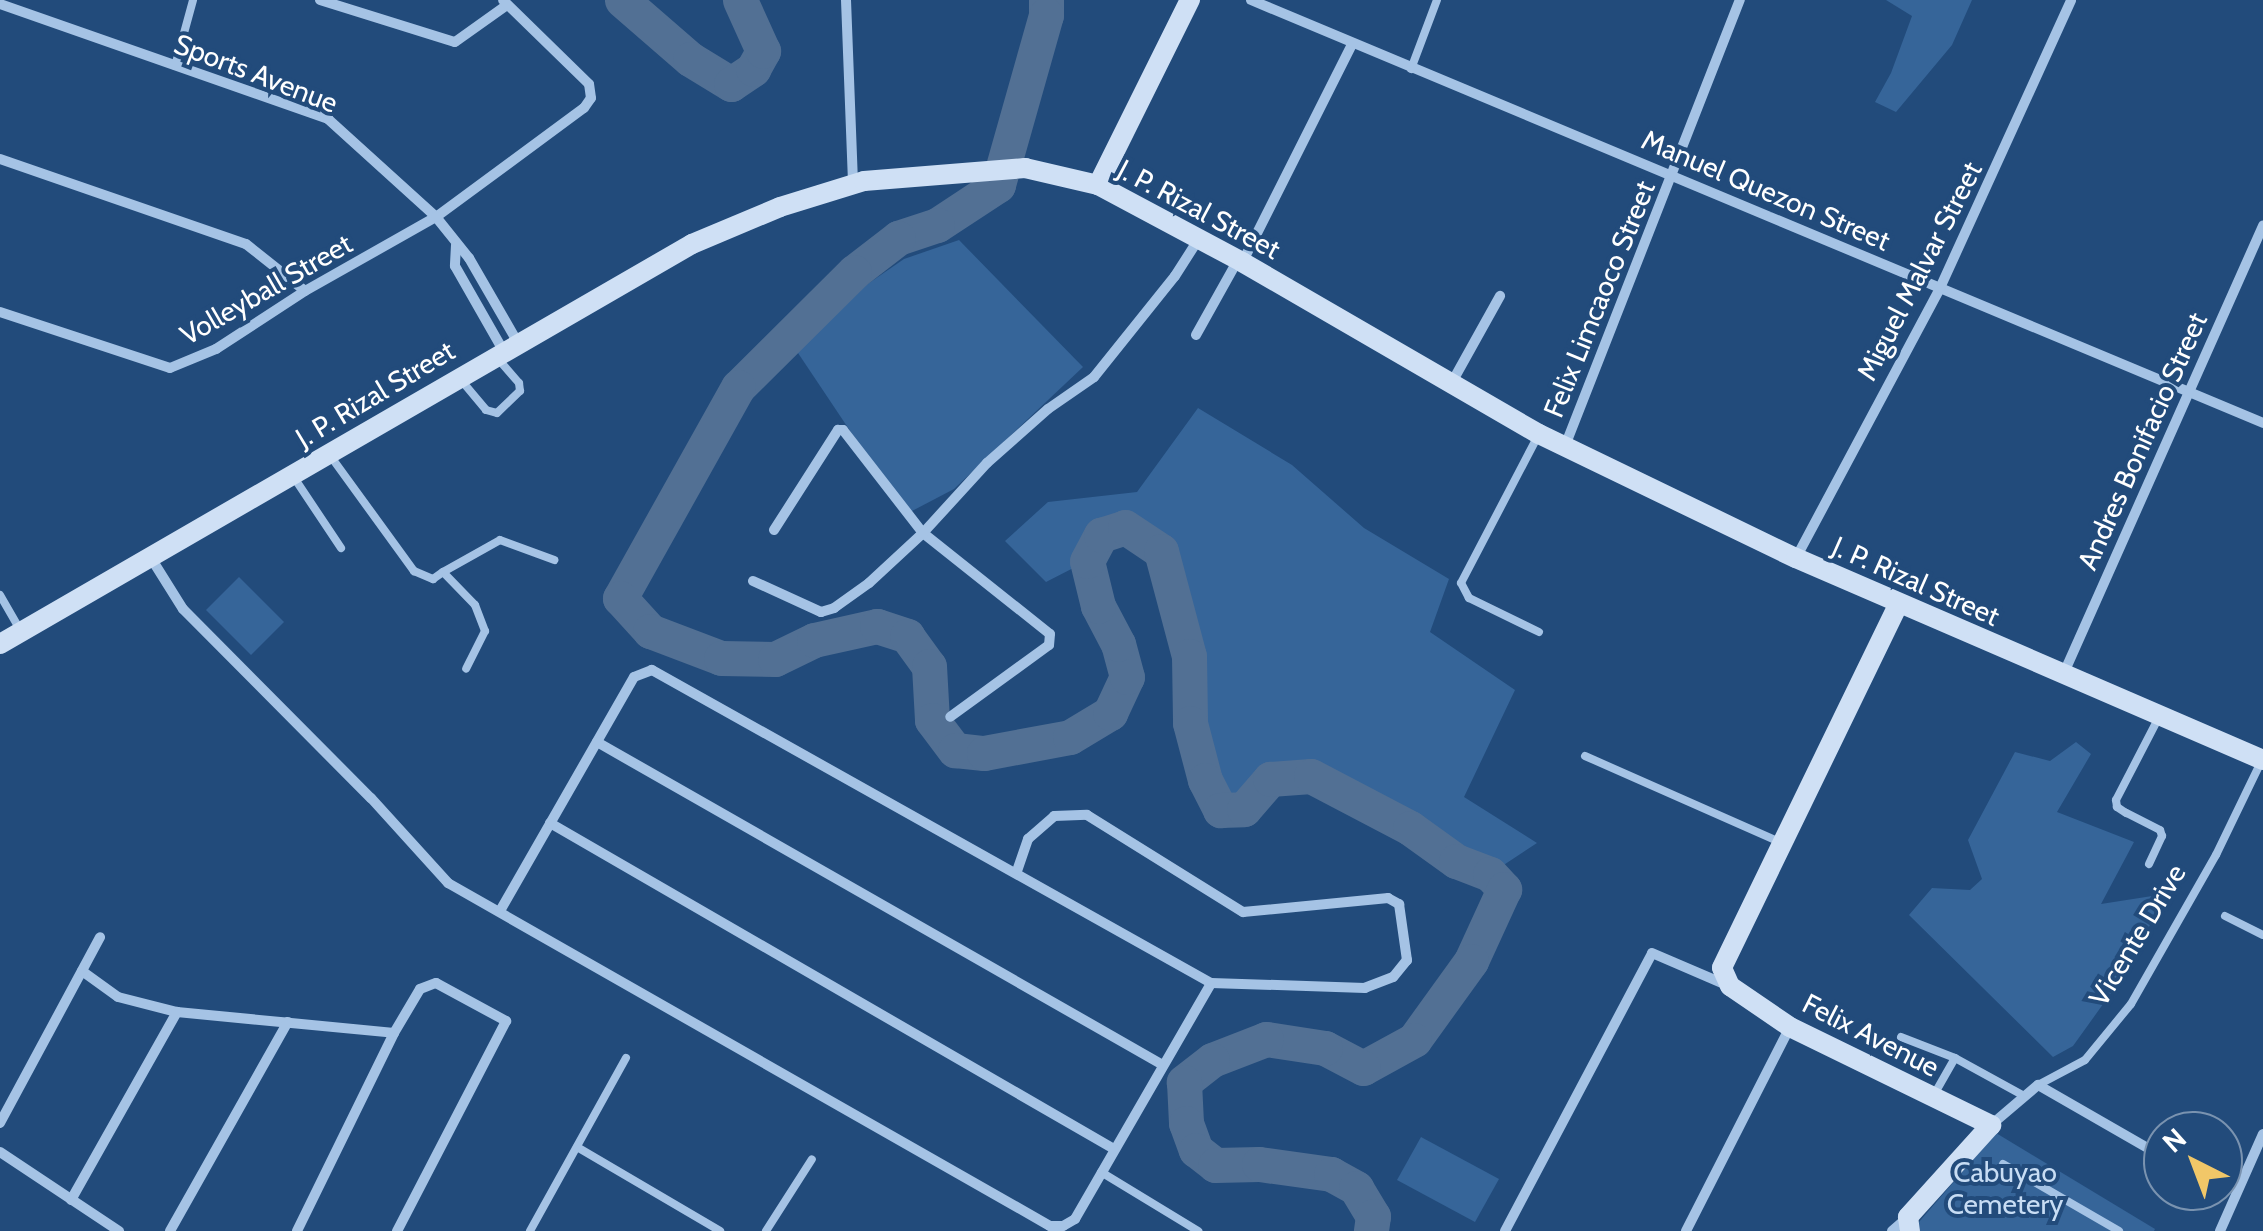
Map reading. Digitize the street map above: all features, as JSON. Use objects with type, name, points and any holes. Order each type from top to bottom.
[{"type":"main road","points":[[1098,185],[1190,0]]},
{"type":"main road","name":"J. P. Rizal Street","points":[[0,644],[692,244],[780,207],[852,185],[942,172],[1025,168],[1098,185],[1240,261],[1539,434],[1796,558],[2263,759]]},
{"type":"main road","points":[[1730,986],[1722,968],[1786,845],[1898,605]]},
{"type":"main road","name":"Felix Avenue","points":[[1730,986],[1790,1027],[1991,1125]]},
{"type":"main road","name":"Vicente Drive","points":[[1910,1224],[1991,1125]]},
{"type":"street","points":[[320,0],[455,42],[505,3]]},
{"type":"street","points":[[846,0],[852,185]]},
{"type":"street","name":"Manuel Quezon Street","points":[[1251,0],[2263,423]]},
{"type":"street","name":"Felix Limcaoco Street","points":[[1564,447],[1740,0]]},
{"type":"street","name":"Miguel Malvar Street","points":[[1796,558],[1940,288],[2071,0]]},
{"type":"street","name":"Volleyball Street","points":[[0,312],[170,368],[216,349],[305,292],[436,218],[584,108],[590,98],[589,84],[505,3]]},
{"type":"street","name":"Sports Avenue","points":[[0,4],[328,119],[436,218],[470,258],[505,349]]},
{"type":"street","points":[[1196,335],[1240,261],[1352,44]]},
{"type":"street","points":[[0,159],[246,244],[305,292]]},
{"type":"street","name":"Andres Bonifacio Street","points":[[2063,675],[2263,226]]},
{"type":"street","points":[[753,581],[821,612],[834,608],[924,533],[987,463],[1048,409],[1094,377],[1175,276],[1198,240]]},
{"type":"street","points":[[1450,384],[1500,296]]},
{"type":"street","points":[[774,530],[838,430],[843,430],[924,533],[1050,634],[1049,645],[950,717]]},
{"type":"street","points":[[151,558],[182,609],[371,798],[448,883],[1050,1226],[1064,1226],[1075,1219],[1161,1064],[1211,984]]},
{"type":"street","points":[[500,911],[634,676],[652,670],[1017,871],[1211,984],[1365,988],[1393,977],[1407,960],[1399,904],[1388,898],[1243,912],[1087,815],[1054,816],[1028,839],[1017,871]]},
{"type":"street","points":[[597,742],[1161,1064]]},
{"type":"street","points":[[550,823],[1114,1149]]},
{"type":"street","points":[[0,1122],[100,937]]},
{"type":"street","points":[[1506,1231],[1652,953],[1730,986]]},
{"type":"street","points":[[82,971],[118,998],[177,1012],[394,1033]]},
{"type":"street","points":[[297,1231],[394,1033],[420,989],[436,983],[506,1021],[397,1231]]},
{"type":"street","points":[[71,1200],[177,1012]]},
{"type":"street","points":[[170,1231],[288,1022]]},
{"type":"street","points":[[1686,1231],[1790,1027]]},
{"type":"street","points":[[2038,1085],[2143,1145]]},
{"type":"street","name":"Vicente Drive","points":[[1991,1125],[2038,1085]]},
{"type":"street","points":[[2243,1182],[2259,1156],[2263,1134]]},
{"type":"street","points":[[0,1152],[119,1231]]},
{"type":"street","name":"Vicente Drive","points":[[1892,1231],[1910,1224]]},
{"type":"lane","points":[[175,66],[193,0]]},
{"type":"lane","points":[[1411,68],[1437,0]]},
{"type":"lane","points":[[458,376],[486,410],[497,413],[520,391],[505,349]]},
{"type":"lane","points":[[1538,632],[1468,598],[1461,583],[1539,434]]},
{"type":"lane","points":[[328,453],[414,571],[433,579],[500,540],[554,560]]},
{"type":"lane","points":[[292,475],[341,548]]},
{"type":"lane","points":[[443,572],[475,606],[485,631],[483,643],[466,669]]},
{"type":"lane","points":[[0,595],[21,632]]},
{"type":"lane","points":[[2149,864],[2162,836],[2160,830],[2117,807],[2116,800],[2159,716]]},
{"type":"lane","points":[[1585,756],[1786,845]]},
{"type":"lane","name":"Vicente Drive","points":[[2038,1085],[2085,1060],[2113,1030],[2216,855],[2263,759]]},
{"type":"lane","points":[[2225,916],[2263,935]]},
{"type":"lane","points":[[1901,1037],[1955,1058],[2024,1096]]},
{"type":"lane","points":[[530,1231],[626,1058]]},
{"type":"lane","points":[[1932,1097],[1955,1058]]},
{"type":"lane","points":[[576,1147],[720,1231]]},
{"type":"lane","points":[[766,1231],[812,1159]]},
{"type":"lane","points":[[2003,1164],[2118,1231]]},
{"type":"lane","points":[[1101,1172],[1198,1231]]},
{"type":"green space","points":[[1886,0],[1972,0],[1952,45],[1896,112],[1875,102],[1891,73],[1912,16]]},
{"type":"green space","points":[[959,240],[1083,367],[954,489],[912,511],[903,510],[796,350],[840,303],[904,259]]},
{"type":"green space","points":[[1198,408],[1292,465],[1364,528],[1449,579],[1430,632],[1515,690],[1464,797],[1537,843],[1490,874],[1456,861],[1410,828],[1311,776],[1270,779],[1244,809],[1220,810],[1205,780],[1190,723],[1189,656],[1161,551],[1125,527],[1101,535],[1087,561],[1046,582],[1005,541],[1048,502],[1137,492]]},
{"type":"green space","points":[[239,577],[284,622],[251,655],[206,610]]},
{"type":"green space","points":[[2076,742],[2091,754],[2057,812],[2134,842],[2101,904],[2165,894],[2129,968],[2073,1046],[2053,1057],[1909,915],[1932,888],[1970,890],[1982,879],[1968,840],[2015,752],[2050,761]]},
{"type":"green space","name":"Cabuyao Cemetery","points":[[1996,1133],[2154,1231],[1920,1231],[1919,1222]]},
{"type":"green space","points":[[1421,1137],[1499,1179],[1475,1222],[1397,1180]]},
{"type":"waterway","points":[[622,0],[690,59],[731,84],[753,69],[763,51],[740,0]]},
{"type":"waterway","points":[[1046,0],[1046,15],[998,185],[937,225],[898,238],[854,272],[738,387],[620,598],[650,631],[721,658],[775,659],[814,640],[877,626],[907,636],[929,666],[932,720],[955,750],[984,753],[1070,737],[1110,713],[1127,677],[1118,644],[1098,606],[1087,561],[1101,535],[1125,527],[1161,551],[1189,656],[1190,723],[1205,780],[1220,810],[1244,809],[1270,779],[1311,776],[1410,828],[1456,861],[1490,874],[1504,889],[1471,961],[1414,1040],[1363,1068],[1325,1048],[1266,1039],[1212,1060],[1184,1082],[1186,1123],[1196,1150],[1215,1165],[1259,1164],[1331,1174],[1356,1188],[1373,1216],[1371,1231]]}]
